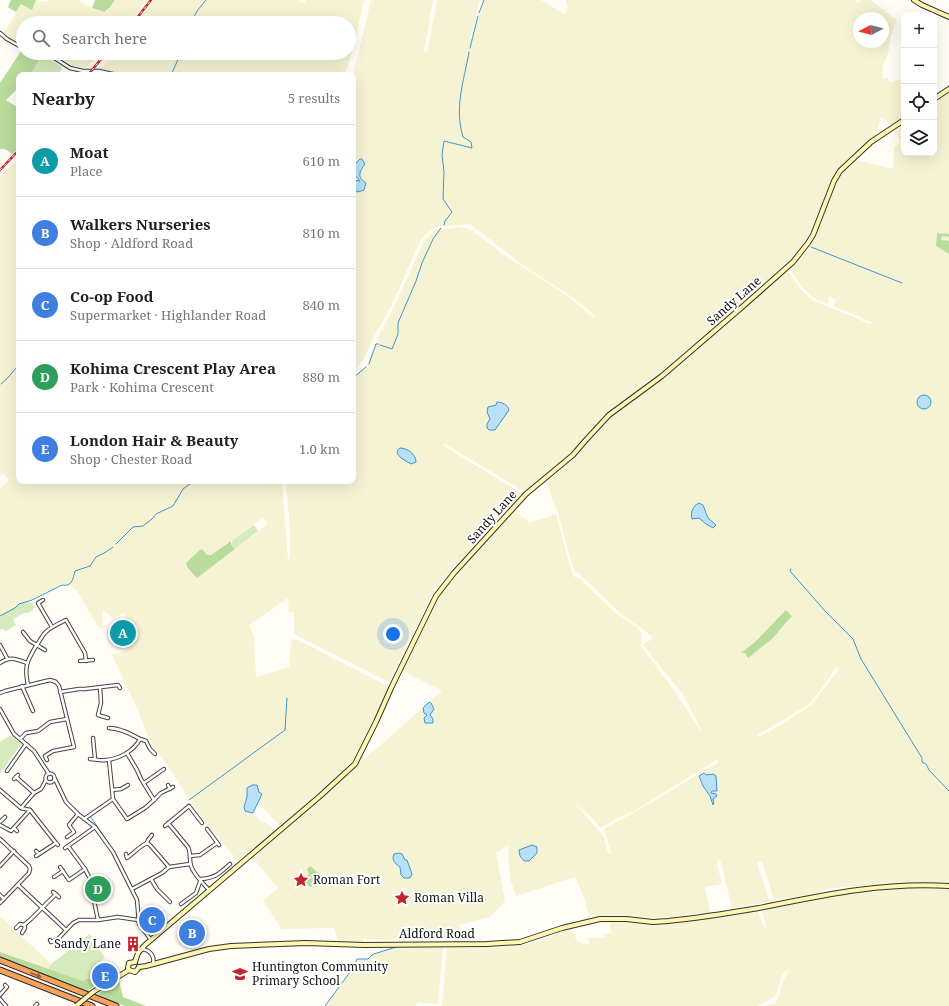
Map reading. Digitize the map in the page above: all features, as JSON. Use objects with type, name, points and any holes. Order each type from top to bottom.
[{"type":"highway","points":[[0,960],[116,1006]]},
{"type":"highway","points":[[0,970],[92,1006]]},
{"type":"street","points":[[914,0],[949,17]]},
{"type":"street","points":[[0,33],[7,40],[16,44]]},
{"type":"street","points":[[56,60],[70,68],[83,71],[104,72]]},
{"type":"street","points":[[937,97],[949,89]]},
{"type":"street","name":"Sandy Lane","points":[[134,962],[138,953],[151,940],[319,797],[355,764],[436,596],[454,573],[526,494],[573,456],[609,415],[662,376],[793,262],[813,235],[834,181],[840,171],[871,142],[901,122]]},
{"type":"street","points":[[35,605],[43,600]]},
{"type":"street","points":[[38,603],[52,627]]},
{"type":"street","points":[[28,685],[26,672],[27,662],[46,632],[69,617]]},
{"type":"street","points":[[66,620],[85,652],[86,661]]},
{"type":"street","points":[[23,632],[32,644],[45,650]]},
{"type":"street","points":[[1,644],[6,658]]},
{"type":"street","points":[[0,663],[6,658],[27,662]]},
{"type":"street","points":[[80,661],[93,660]]},
{"type":"street","points":[[0,693],[22,686],[53,680],[56,682],[59,686],[75,752]]},
{"type":"street","points":[[60,692],[100,687],[106,688],[118,685]]},
{"type":"street","points":[[22,686],[33,711]]},
{"type":"street","points":[[100,687],[101,703],[96,715],[108,718]]},
{"type":"street","points":[[31,706],[35,704]]},
{"type":"street","points":[[0,709],[14,734],[34,751],[48,774],[53,775],[54,780],[66,802],[78,814],[95,827],[113,852],[137,900],[139,924],[151,940]]},
{"type":"street","points":[[20,739],[26,733],[38,731],[50,722],[66,719]]},
{"type":"street","points":[[109,728],[114,728],[146,741],[150,749],[155,754]]},
{"type":"street","points":[[93,738],[92,742],[95,759]]},
{"type":"street","points":[[90,759],[108,760],[119,758],[127,754],[140,739]]},
{"type":"street","points":[[7,771],[26,744]]},
{"type":"street","points":[[45,756],[53,751],[74,747]]},
{"type":"street","points":[[43,753],[47,760]]},
{"type":"street","points":[[127,754],[138,770],[140,779],[154,800]]},
{"type":"street","points":[[108,760],[113,799],[128,821],[161,794],[171,788],[168,786]]},
{"type":"street","points":[[144,783],[164,769]]},
{"type":"street","points":[[21,808],[34,793],[41,789],[46,782],[48,774]]},
{"type":"street","points":[[16,777],[34,793]]},
{"type":"street","points":[[46,782],[50,783],[54,780]]},
{"type":"street","points":[[112,790],[126,786]]},
{"type":"street","points":[[0,789],[21,808],[30,810],[57,844],[38,855],[36,851]]},
{"type":"street","points":[[84,819],[113,799]]},
{"type":"street","points":[[165,826],[188,804],[202,823]]},
{"type":"street","points":[[5,817],[0,824],[11,831],[30,810]]},
{"type":"street","points":[[67,837],[74,832],[69,825],[78,814]]},
{"type":"street","points":[[168,824],[190,850],[190,864],[192,869],[210,890]]},
{"type":"street","points":[[65,848],[95,827]]},
{"type":"street","points":[[14,828],[17,831]]},
{"type":"street","points":[[190,856],[200,855],[218,844],[206,829]]},
{"type":"street","points":[[126,854],[128,859],[147,844],[152,835]]},
{"type":"street","points":[[0,839],[14,851],[29,866],[30,869],[29,873],[0,903]]},
{"type":"street","points":[[147,844],[150,845],[169,867]]},
{"type":"street","points":[[68,846],[89,877],[94,893],[98,920]]},
{"type":"street","points":[[0,866],[14,851]]},
{"type":"street","points":[[132,889],[162,873],[169,867],[190,864]]},
{"type":"street","points":[[201,879],[217,876],[230,864]]},
{"type":"street","points":[[60,867],[71,883]]},
{"type":"street","points":[[69,880],[85,869]]},
{"type":"street","points":[[54,877],[63,871]]},
{"type":"street","points":[[151,879],[157,889],[170,902]]},
{"type":"street","points":[[181,904],[196,893],[201,879]]},
{"type":"street","name":"Aldford Road","points":[[139,967],[209,949],[263,944],[306,942],[364,945],[520,942],[562,928],[600,919],[620,918],[653,922],[681,920],[860,889],[923,884],[949,886]]},
{"type":"street","points":[[18,885],[66,930]]},
{"type":"street","points":[[16,928],[20,924],[24,925],[43,908],[54,893],[59,897]]},
{"type":"street","points":[[0,895],[4,899]]},
{"type":"street","points":[[51,942],[58,939],[66,930],[79,920],[98,920],[118,917],[138,920]]},
{"type":"street","points":[[22,933],[24,931],[24,925]]},
{"type":"street","points":[[142,949],[150,952],[154,959],[153,964]]},
{"type":"street","points":[[76,1006],[93,992],[129,970],[135,972],[139,967],[137,963],[130,962],[128,965],[129,970]]},
{"type":"street","points":[[0,995],[7,986]]},
{"type":"street","points":[[0,999],[6,1006]]},
{"type":"shaded area","points":[[36,0],[46,2],[49,0],[78,0],[92,8],[103,11],[110,7],[115,0],[147,0],[134,16],[16,16],[16,43],[4,33],[21,4],[32,9]]},
{"type":"shaded area","points":[[154,0],[299,0],[304,3],[306,0],[364,0],[356,36],[356,16],[141,16]]},
{"type":"shaded area","points":[[371,0],[433,0],[424,52],[427,51],[429,44],[437,0],[480,0],[470,39],[472,39],[484,0],[541,0],[564,14],[566,13],[568,6],[565,0],[854,0],[859,3],[861,0],[871,0],[886,12],[853,12],[853,48],[889,48],[889,14],[897,19],[890,39],[889,51],[883,66],[882,79],[887,78],[890,82],[901,79],[901,120],[891,125],[881,117],[874,138],[840,168],[833,180],[821,210],[816,215],[806,241],[801,249],[764,287],[680,356],[668,368],[644,384],[641,389],[608,412],[569,455],[525,492],[445,443],[444,446],[521,493],[484,537],[464,558],[457,563],[434,591],[389,682],[294,634],[294,612],[289,612],[288,598],[249,625],[254,636],[256,677],[289,667],[291,640],[296,639],[389,687],[369,732],[348,768],[280,826],[257,802],[253,814],[262,823],[265,822],[275,831],[238,861],[204,821],[155,749],[146,732],[139,713],[112,655],[123,652],[135,642],[139,635],[124,613],[112,618],[104,611],[102,613],[103,626],[105,626],[102,629],[97,625],[77,591],[70,585],[67,586],[62,584],[19,604],[15,608],[0,616],[0,488],[8,482],[9,479],[3,474],[0,476],[0,177],[16,161],[16,484],[282,484],[288,559],[290,559],[290,530],[286,484],[356,484],[356,375],[366,367],[378,337],[390,315],[425,240],[435,230],[459,227],[471,230],[503,254],[568,296],[593,317],[594,315],[572,297],[521,264],[470,224],[436,227],[421,239],[392,305],[373,338],[364,359],[356,368],[356,190],[364,190],[366,183],[361,178],[359,173],[365,164],[360,159],[356,163],[356,72],[354,72]],"holes":[[[263,518],[268,524],[197,578],[202,549],[207,555],[211,555]]]},
{"type":"shaded area","points":[[59,60],[94,60],[87,67],[70,66]]},
{"type":"shaded area","points":[[107,60],[349,60],[346,72],[97,72]]},
{"type":"shaded area","points":[[949,92],[949,884],[912,883],[843,887],[826,889],[817,894],[774,900],[762,861],[757,863],[770,902],[732,908],[720,859],[717,864],[722,884],[705,887],[710,912],[655,918],[616,915],[589,917],[585,900],[575,877],[516,896],[510,878],[509,852],[507,838],[508,846],[496,852],[505,901],[490,917],[459,925],[463,939],[368,940],[365,936],[363,942],[338,942],[334,928],[281,929],[263,900],[278,888],[253,858],[352,771],[358,763],[423,708],[433,722],[430,714],[431,703],[429,702],[442,691],[403,671],[441,593],[474,554],[514,511],[530,523],[556,514],[573,576],[580,579],[616,613],[638,628],[642,633],[641,646],[701,730],[684,696],[643,645],[653,638],[622,615],[577,572],[576,573],[572,565],[558,513],[547,482],[576,457],[597,431],[617,411],[666,378],[682,360],[699,349],[717,331],[787,270],[800,289],[814,301],[870,324],[873,323],[835,307],[834,304],[836,301],[829,295],[828,304],[812,297],[802,287],[789,268],[811,247],[841,174],[857,160],[893,169],[894,147],[901,142],[901,156],[937,156],[937,101]],"holes":[[[786,611],[792,617],[781,630],[748,658],[742,652],[755,642]],[[837,666],[838,670],[812,704],[787,721],[759,737],[757,735],[808,705]],[[718,759],[718,763],[604,829],[611,853],[608,853],[604,837],[574,802],[594,820],[600,828],[636,810]]]},
{"type":"shaded area","points":[[901,127],[901,142],[895,131]]},
{"type":"shaded area","points":[[911,886],[949,888],[949,1006],[765,1006],[775,1003],[789,969],[782,974],[776,996],[758,1006],[442,1006],[447,946],[471,948],[528,944],[546,939],[571,928],[577,941],[586,945],[590,943],[588,938],[605,938],[604,934],[611,933],[610,921],[656,925],[757,911],[766,930],[762,909],[832,895]]},
{"type":"shaded area","points":[[0,916],[51,964],[48,969],[0,952]]},
{"type":"shaded area","points":[[441,945],[443,948],[438,1004],[417,1002],[416,1006],[325,1006],[353,968],[357,959],[368,959],[371,956],[395,946]]},
{"type":"green space","points":[[11,0],[36,0],[32,10],[21,4],[16,12],[8,7]]},
{"type":"green space","points":[[95,0],[115,0],[104,12],[92,8]]},
{"type":"green space","points":[[16,59],[16,60],[39,60],[32,72],[16,72],[16,90],[6,100],[16,106],[16,150],[13,154],[5,149],[0,149],[0,83]]},
{"type":"green space","points":[[39,60],[52,60],[62,67],[60,72],[32,72]]},
{"type":"green space","points":[[937,233],[949,234],[949,237],[942,236],[941,240],[949,241],[949,254],[936,246]]},
{"type":"green space","points":[[254,525],[258,531],[235,549],[231,545],[233,540],[231,541]]},
{"type":"green space","points":[[231,541],[231,545],[235,549],[197,578],[187,567],[186,563],[200,550],[202,549],[207,555],[211,555]]},
{"type":"green space","points":[[27,601],[33,604],[35,608],[28,613],[24,613],[13,619],[16,625],[6,631],[3,629],[0,630],[0,616]]},
{"type":"green space","points":[[786,610],[792,616],[773,638],[748,658],[745,653],[741,653],[755,642]]},
{"type":"green space","points":[[11,735],[21,744],[0,774],[0,742]]},
{"type":"green space","points":[[310,866],[322,876],[324,882],[322,885],[317,883],[310,887],[307,884],[305,879],[309,874],[307,869]]},
{"type":"green space","points":[[90,934],[105,958],[95,965],[104,979],[97,983],[88,978],[83,981],[48,969],[51,964]]},
{"type":"green space","points":[[0,952],[83,981],[88,978],[97,983],[87,992],[0,957]]},
{"type":"green space","points":[[119,980],[123,997],[146,1006],[125,1006],[96,995]]},
{"type":"water","points":[[362,159],[365,164],[360,172],[360,176],[366,183],[364,190],[358,192],[356,191],[356,180],[360,181],[356,176],[356,163]]},
{"type":"water","points":[[921,395],[927,395],[931,399],[931,405],[927,409],[921,409],[917,405],[917,399]]},
{"type":"water","points":[[497,402],[504,404],[509,410],[495,430],[489,430],[487,428],[487,424],[490,419],[487,412],[488,407],[496,405]]},
{"type":"water","points":[[400,448],[411,452],[416,459],[416,462],[411,464],[401,458],[397,453]]},
{"type":"water","points":[[699,503],[703,505],[708,518],[716,525],[713,528],[699,518],[692,519],[692,510]]},
{"type":"water","points":[[429,702],[434,709],[430,715],[433,719],[433,723],[425,723],[424,718],[427,715],[424,713],[423,708]]},
{"type":"water","points":[[704,773],[706,775],[713,774],[716,776],[717,791],[712,791],[711,793],[716,794],[717,796],[713,799],[713,805],[710,796],[703,786],[699,776]]},
{"type":"water","points":[[252,785],[257,785],[259,792],[262,794],[253,813],[245,811],[244,807],[247,797],[247,788]]},
{"type":"water","points":[[532,845],[537,847],[537,853],[529,861],[524,861],[520,856],[519,850]]},
{"type":"water","points":[[394,854],[402,854],[405,860],[407,860],[412,874],[410,878],[404,878],[401,875],[400,867],[394,860]]},
{"type":"waterway","points":[[194,16],[206,0]]},
{"type":"waterway","points":[[479,13],[484,0]]},
{"type":"waterway","points":[[470,48],[478,16]]},
{"type":"waterway","points":[[444,225],[445,221],[452,212],[443,199],[444,172],[442,155],[444,141],[472,148],[471,142],[463,137],[459,115],[461,94],[469,52]]},
{"type":"waterway","points":[[172,72],[178,60]]},
{"type":"waterway","points":[[380,345],[392,349],[398,334],[398,323],[422,263],[433,239],[441,228]]},
{"type":"waterway","points":[[811,247],[902,283]]},
{"type":"waterway","points":[[369,364],[376,344],[378,344]]},
{"type":"waterway","points":[[356,375],[366,367]]},
{"type":"waterway","points":[[1,384],[16,368]]},
{"type":"waterway","points":[[116,544],[133,527],[143,526],[156,514],[173,506],[183,489],[190,484]]},
{"type":"waterway","points":[[0,616],[15,608],[19,604],[32,600],[62,585],[70,584],[75,571],[90,566],[96,557],[113,547]]},
{"type":"waterway","points":[[791,569],[790,571],[825,611],[853,639],[861,659],[922,758],[922,762],[926,764],[929,770],[949,791]]},
{"type":"waterway","points":[[189,800],[285,730],[287,698]]},
{"type":"waterway","points":[[90,816],[114,851]]},
{"type":"waterway","points":[[125,874],[132,887]]},
{"type":"waterway","points":[[325,1006],[353,968],[357,959],[368,959],[374,954],[396,947]]},
{"type":"railway","points":[[138,16],[151,0]]},
{"type":"railway","points":[[90,72],[100,60]]},
{"type":"railway","points":[[0,170],[16,153]]},
{"type":"place","name":"Moat","points":[[123,633]]},
{"type":"place","name":"Roman Fort","points":[[301,880]]},
{"type":"place","name":"Kohima Crescent Play Area","points":[[98,889]]},
{"type":"place","name":"Roman Villa","points":[[402,898]]},
{"type":"place","name":"Co-op Food","points":[[152,920]]},
{"type":"place","name":"Walkers Nurseries","points":[[192,933]]},
{"type":"place","name":"Sandy Lane","points":[[133,944]]},
{"type":"place","name":"Huntington Community Primary School","points":[[240,974]]},
{"type":"place","name":"London Hair & Beauty","points":[[105,976]]}]
